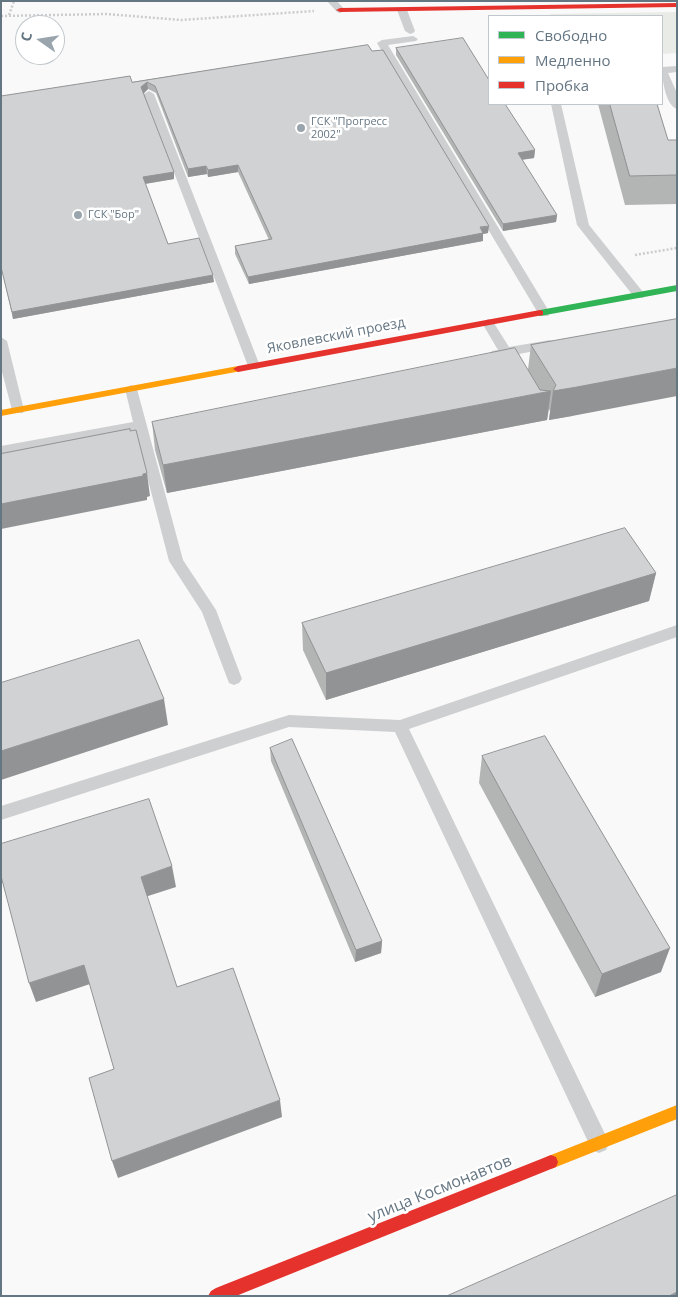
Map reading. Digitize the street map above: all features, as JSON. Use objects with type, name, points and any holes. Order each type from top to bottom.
[{"type":"street","points":[[336,6],[402,10],[576,4],[677,4]]},
{"type":"street","name":"Яковлевский проезд","points":[[1,413],[677,288]]},
{"type":"street","name":"улица Космонавтов","points":[[218,1295],[677,1112]]},
{"type":"lane","points":[[402,10],[412,35],[382,43],[544,313]]},
{"type":"lane","points":[[663,71],[677,69]]},
{"type":"lane","points":[[663,73],[677,106]]},
{"type":"lane","points":[[149,94],[254,366]]},
{"type":"lane","points":[[556,105],[584,225],[639,295]]},
{"type":"lane","points":[[488,323],[515,368]]},
{"type":"lane","points":[[1,341],[18,410]]},
{"type":"lane","points":[[484,356],[561,342]]},
{"type":"lane","points":[[131,389],[176,561],[209,610],[234,680]]},
{"type":"lane","points":[[1,452],[140,425]]},
{"type":"lane","points":[[1,813],[289,720],[400,726],[677,630]]},
{"type":"lane","points":[[400,726],[598,1143]]},
{"type":"path","points":[[9,15],[14,1]]},
{"type":"path","points":[[1,16],[107,14],[181,20],[336,6]]},
{"type":"shaded area","points":[[677,12],[677,53],[663,54],[663,15],[550,14]]},
{"type":"building","points":[[463,38],[488,78],[488,105],[506,105],[535,150],[518,153],[557,215],[503,224],[396,48]]},
{"type":"building","points":[[368,45],[372,51],[383,50],[489,226],[480,227],[483,233],[248,277],[235,246],[272,239],[238,165],[208,170],[206,166],[188,169],[155,86],[147,82],[141,87],[174,172],[143,177],[168,244],[199,238],[213,275],[12,312],[1,267],[1,96],[130,76],[132,82]]},
{"type":"building","points":[[610,105],[657,105],[668,140],[677,140],[677,175],[630,176]]},
{"type":"building","points":[[677,319],[677,368],[577,387],[553,391],[556,385],[531,345]]},
{"type":"building","points":[[515,348],[540,390],[551,391],[163,465],[152,422]]},
{"type":"building","points":[[130,429],[130,431],[136,430],[147,473],[143,474],[143,476],[1,504],[1,454]]},
{"type":"building","points":[[625,528],[656,573],[326,673],[302,623]]},
{"type":"building","points":[[139,640],[164,699],[1,751],[1,683]]},
{"type":"building","points":[[545,736],[670,948],[602,974],[482,756]]},
{"type":"building","points":[[292,739],[382,941],[356,950],[270,748]]},
{"type":"building","points":[[149,799],[172,866],[141,877],[177,987],[233,968],[280,1100],[112,1161],[89,1078],[114,1069],[84,965],[29,983],[1,876],[1,844]]},
{"type":"building","points":[[677,1195],[677,1292],[669,1296],[447,1296]]},
{"type":"traffic: fast","points":[[540,313],[677,288]]},
{"type":"traffic: slow","points":[[1,413],[238,369]]},
{"type":"traffic: slow","points":[[551,1162],[677,1112]]},
{"type":"traffic: jam","points":[[340,10],[677,5]]},
{"type":"traffic: jam","points":[[238,369],[540,313]]},
{"type":"traffic: jam","points":[[216,1296],[551,1162]]},
{"type":"place","name":"ГСК \"Прогресс 2002\"","points":[[301,128]]},
{"type":"place","name":"ГСК \"Бор\"","points":[[78,215]]}]
